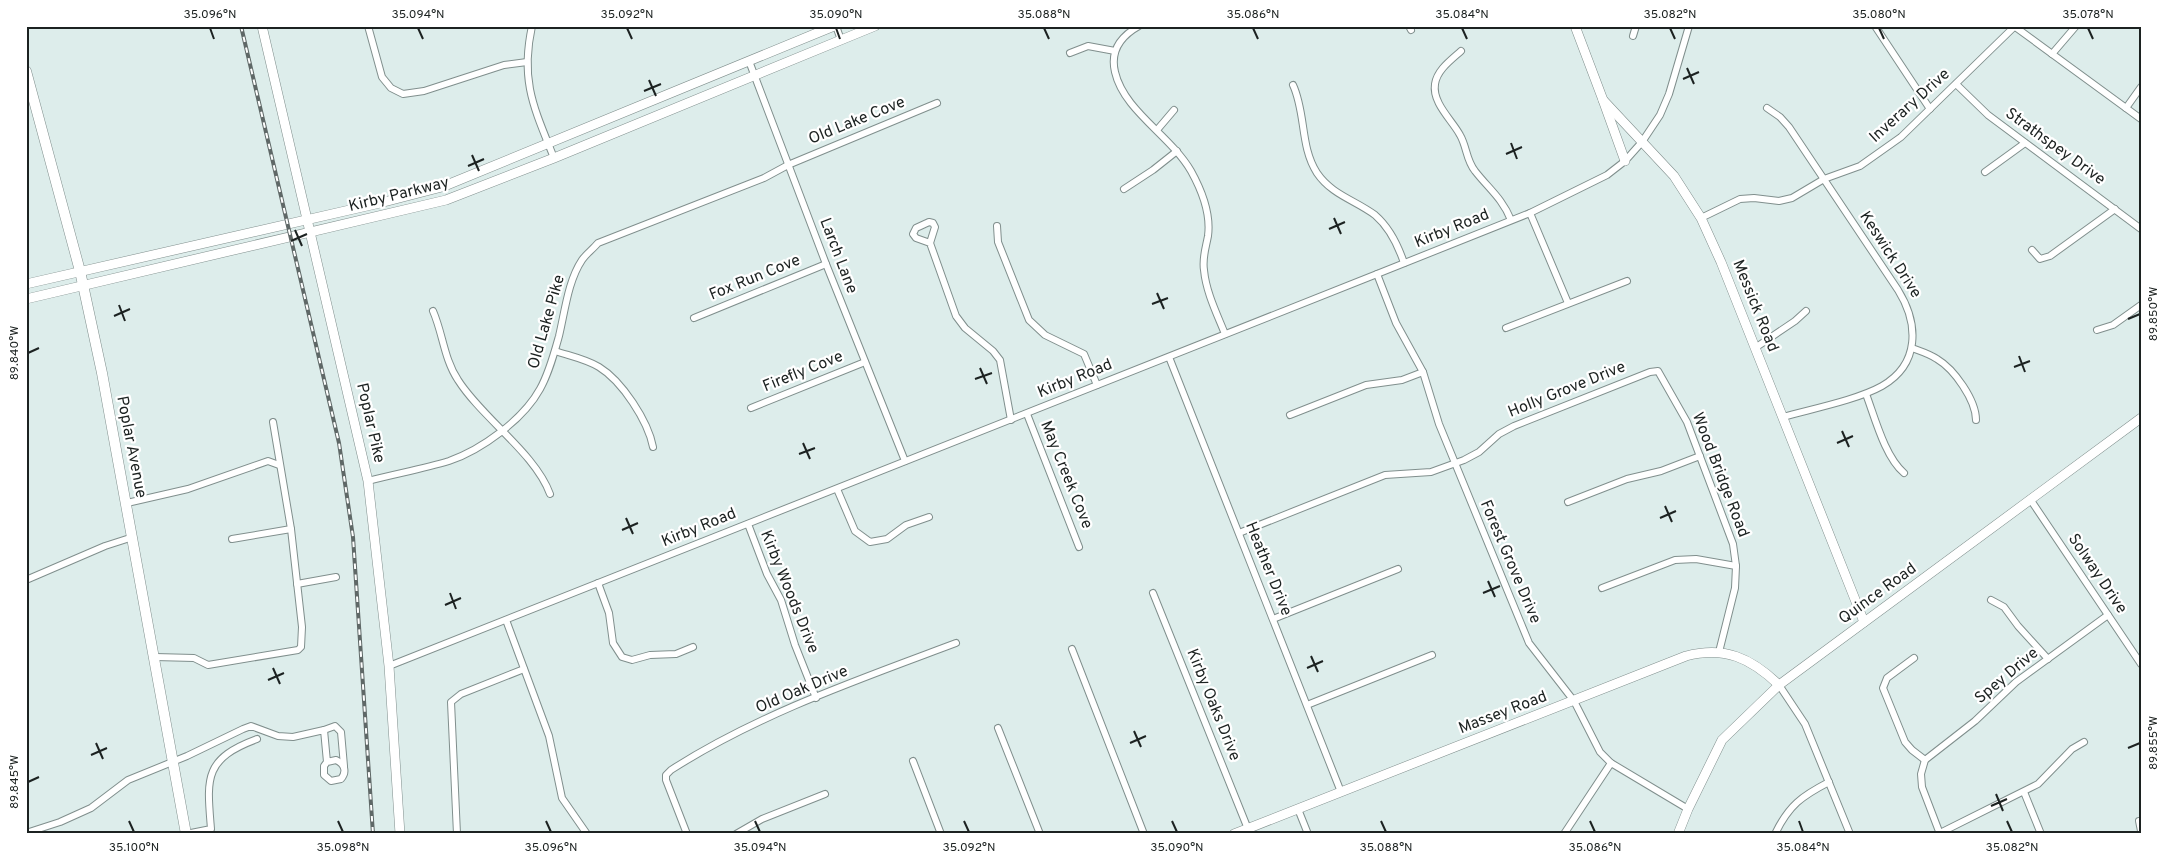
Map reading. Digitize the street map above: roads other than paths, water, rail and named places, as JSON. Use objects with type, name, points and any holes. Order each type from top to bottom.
[{"type":"main road","name":"Poplar Pike","points":[[262,26],[368,481],[389,666],[400,834]]},
{"type":"main road","name":"Kirby Parkway","points":[[26,284],[387,202],[442,187],[835,26]]},
{"type":"main road","name":"Kirby Parkway","points":[[26,299],[446,200],[554,158],[875,26]]},
{"type":"main road","name":"Messick Road","points":[[1575,26],[1603,100],[1674,176],[1701,218],[1722,262],[1864,622]]},
{"type":"main road","name":"Poplar Avenue","points":[[26,71],[80,271],[127,502],[186,834]]},
{"type":"main road","points":[[1603,100],[1625,161]]},
{"type":"main road","name":"Quince Road","points":[[1678,834],[1688,809],[1722,740],[1779,685],[2141,418]]},
{"type":"main road","name":"Massey Road","points":[[1234,834],[1686,656],[1719,652],[1750,662],[1779,685]]},
{"type":"street","points":[[368,26],[382,77],[391,88],[403,94],[424,90],[504,65],[527,62]]},
{"type":"street","points":[[532,26],[527,62],[531,100],[554,158]]},
{"type":"street","points":[[835,26],[841,40]]},
{"type":"street","points":[[1139,26],[1124,36],[1115,52],[1115,71],[1123,91],[1138,112],[1177,151],[1195,179],[1204,203],[1208,230],[1203,259],[1204,274],[1225,334]]},
{"type":"street","points":[[1633,36],[1636,26]]},
{"type":"street","name":"Kirby Road","points":[[389,666],[1530,213],[1607,175],[1625,161],[1642,142],[1655,124],[1665,104],[1689,26]]},
{"type":"street","points":[[1875,26],[1930,108]]},
{"type":"street","points":[[2014,26],[2141,119]]},
{"type":"street","name":"Inverary Drive","points":[[1701,218],[1740,199],[1754,198],[1779,201],[1792,198],[1824,179],[1856,168],[1889,147],[2014,26]]},
{"type":"street","points":[[2052,54],[2076,26]]},
{"type":"street","points":[[1070,53],[1088,46],[1115,52]]},
{"type":"street","points":[[1461,51],[1437,77],[1435,88],[1437,97],[1461,137],[1471,166],[1503,202],[1511,220]]},
{"type":"street","name":"Larch Lane","points":[[749,61],[826,264],[905,461]]},
{"type":"street","name":"Strathspey Drive","points":[[1956,84],[1982,110],[2141,229]]},
{"type":"street","points":[[1293,85],[1302,113],[1309,154],[1318,173],[1338,194],[1380,220],[1392,235],[1404,264]]},
{"type":"street","points":[[2126,108],[2141,88]]},
{"type":"street","name":"Old Lake Cove","points":[[788,165],[937,104]]},
{"type":"street","name":"Keswick Drive","points":[[1767,108],[1784,122],[1824,179],[1907,305],[1913,328],[1912,348],[1904,366],[1882,386],[1866,394],[1783,417]]},
{"type":"street","points":[[1157,130],[1174,110]]},
{"type":"street","points":[[1985,172],[2025,143]]},
{"type":"street","points":[[1124,189],[1177,151]]},
{"type":"street","name":"Old Lake Pike","points":[[368,481],[448,461],[469,452],[501,430],[524,410],[544,382],[555,351],[573,280],[582,259],[598,244],[764,178],[788,165]]},
{"type":"street","points":[[2032,250],[2040,258],[2047,258],[2116,209]]},
{"type":"street","points":[[1530,213],[1568,303]]},
{"type":"street","points":[[997,226],[998,242],[1029,320],[1033,326],[1045,335],[1084,354],[1097,385]]},
{"type":"street","points":[[930,243],[956,316],[965,328],[993,351],[1000,360],[1011,420]]},
{"type":"street","name":"Fox Run Cove","points":[[694,318],[826,264]]},
{"type":"street","name":"Forest Grove Drive","points":[[1377,274],[1396,323],[1423,372],[1438,424],[1529,643],[1574,701],[1600,752],[1611,763],[1688,809]]},
{"type":"street","points":[[1506,328],[1626,281]]},
{"type":"street","points":[[2097,330],[2113,326],[2141,305]]},
{"type":"street","points":[[433,311],[445,354],[453,373],[469,394],[542,476],[550,494]]},
{"type":"street","points":[[1755,348],[1795,322],[1806,311]]},
{"type":"street","points":[[1912,348],[1932,356],[1948,368],[1974,405],[1976,420]]},
{"type":"street","points":[[555,351],[592,364],[612,378],[642,418],[648,428],[653,446]]},
{"type":"street","name":"Heather Drive","points":[[1169,356],[1342,792]]},
{"type":"street","name":"Firefly Cove","points":[[751,408],[865,362]]},
{"type":"street","name":"Holly Grove Drive","points":[[1239,533],[1385,475],[1431,472],[1454,464],[1475,455],[1499,434],[1514,426],[1650,372],[1658,371]]},
{"type":"street","name":"Wood Bridge Road","points":[[1658,371],[1683,413],[1731,536],[1736,566],[1733,598],[1719,652]]},
{"type":"street","points":[[1290,415],[1366,385],[1402,380],[1423,372]]},
{"type":"street","points":[[1866,394],[1891,457],[1897,467],[1904,473]]},
{"type":"street","name":"May Creek Cove","points":[[1026,414],[1080,547]]},
{"type":"street","points":[[155,657],[194,658],[208,665],[298,650],[301,647],[302,627],[291,528],[273,422]]},
{"type":"street","points":[[1568,502],[1627,479],[1661,471],[1700,456]]},
{"type":"street","points":[[127,502],[188,490],[268,461],[279,464]]},
{"type":"street","points":[[836,489],[854,531],[870,542],[887,539],[906,525],[929,517]]},
{"type":"street","name":"Solway Drive","points":[[2030,499],[2141,664]]},
{"type":"street","name":"Kirby Woods Drive","points":[[748,524],[767,574],[781,600],[795,645],[816,698]]},
{"type":"street","points":[[232,539],[291,528]]},
{"type":"street","points":[[26,580],[105,546],[133,537]]},
{"type":"street","points":[[1602,588],[1676,560],[1696,559],[1736,566]]},
{"type":"street","points":[[1273,619],[1398,569]]},
{"type":"street","points":[[297,584],[336,576]]},
{"type":"street","points":[[598,583],[609,614],[612,643],[622,657],[632,660],[650,655],[676,654],[693,647]]},
{"type":"street","name":"Kirby Oaks Drive","points":[[1153,592],[1248,828]]},
{"type":"street","points":[[1991,600],[2004,607],[2018,626],[2048,658]]},
{"type":"street","name":"Spey Drive","points":[[1925,760],[1934,751],[1975,721],[2010,687],[2108,615]]},
{"type":"street","points":[[506,620],[549,736],[562,798],[587,834]]},
{"type":"street","name":"Old Oak Drive","points":[[686,834],[666,777],[671,770],[734,734],[816,698],[956,642]]},
{"type":"street","points":[[1072,650],[1144,834]]},
{"type":"street","points":[[1307,705],[1432,655]]},
{"type":"street","points":[[1914,658],[1887,678],[1883,688],[1905,742],[1925,760],[1921,774],[1922,787],[1940,834],[2024,792],[2044,779],[2072,749],[2084,742]]},
{"type":"street","points":[[457,834],[450,716],[452,700],[461,694],[524,669]]},
{"type":"street","points":[[1779,685],[1805,724],[1850,834]]},
{"type":"street","points":[[26,832],[60,822],[91,808],[128,780],[250,726],[278,736],[293,737],[335,726],[341,732],[345,771],[341,779],[331,782],[323,771],[327,762],[324,730]]},
{"type":"street","points":[[998,728],[1040,834]]},
{"type":"street","points":[[226,738],[232,749]]},
{"type":"street","points":[[186,834],[210,829],[209,777],[214,768],[232,749],[257,740]]},
{"type":"street","points":[[327,762],[336,760],[344,766]]},
{"type":"street","points":[[913,761],[941,834]]},
{"type":"street","points":[[1564,834],[1611,763]]},
{"type":"street","points":[[1775,834],[1794,804],[1806,794],[1830,782]]},
{"type":"street","points":[[2024,792],[2040,834]]},
{"type":"street","points":[[736,834],[762,819],[825,794]]},
{"type":"street","points":[[1298,809],[1308,834]]},
{"type":"street","points":[[2139,821],[2141,831]]},
{"type":"railway","points":[[241,26],[339,443],[353,537],[373,834]]}]
